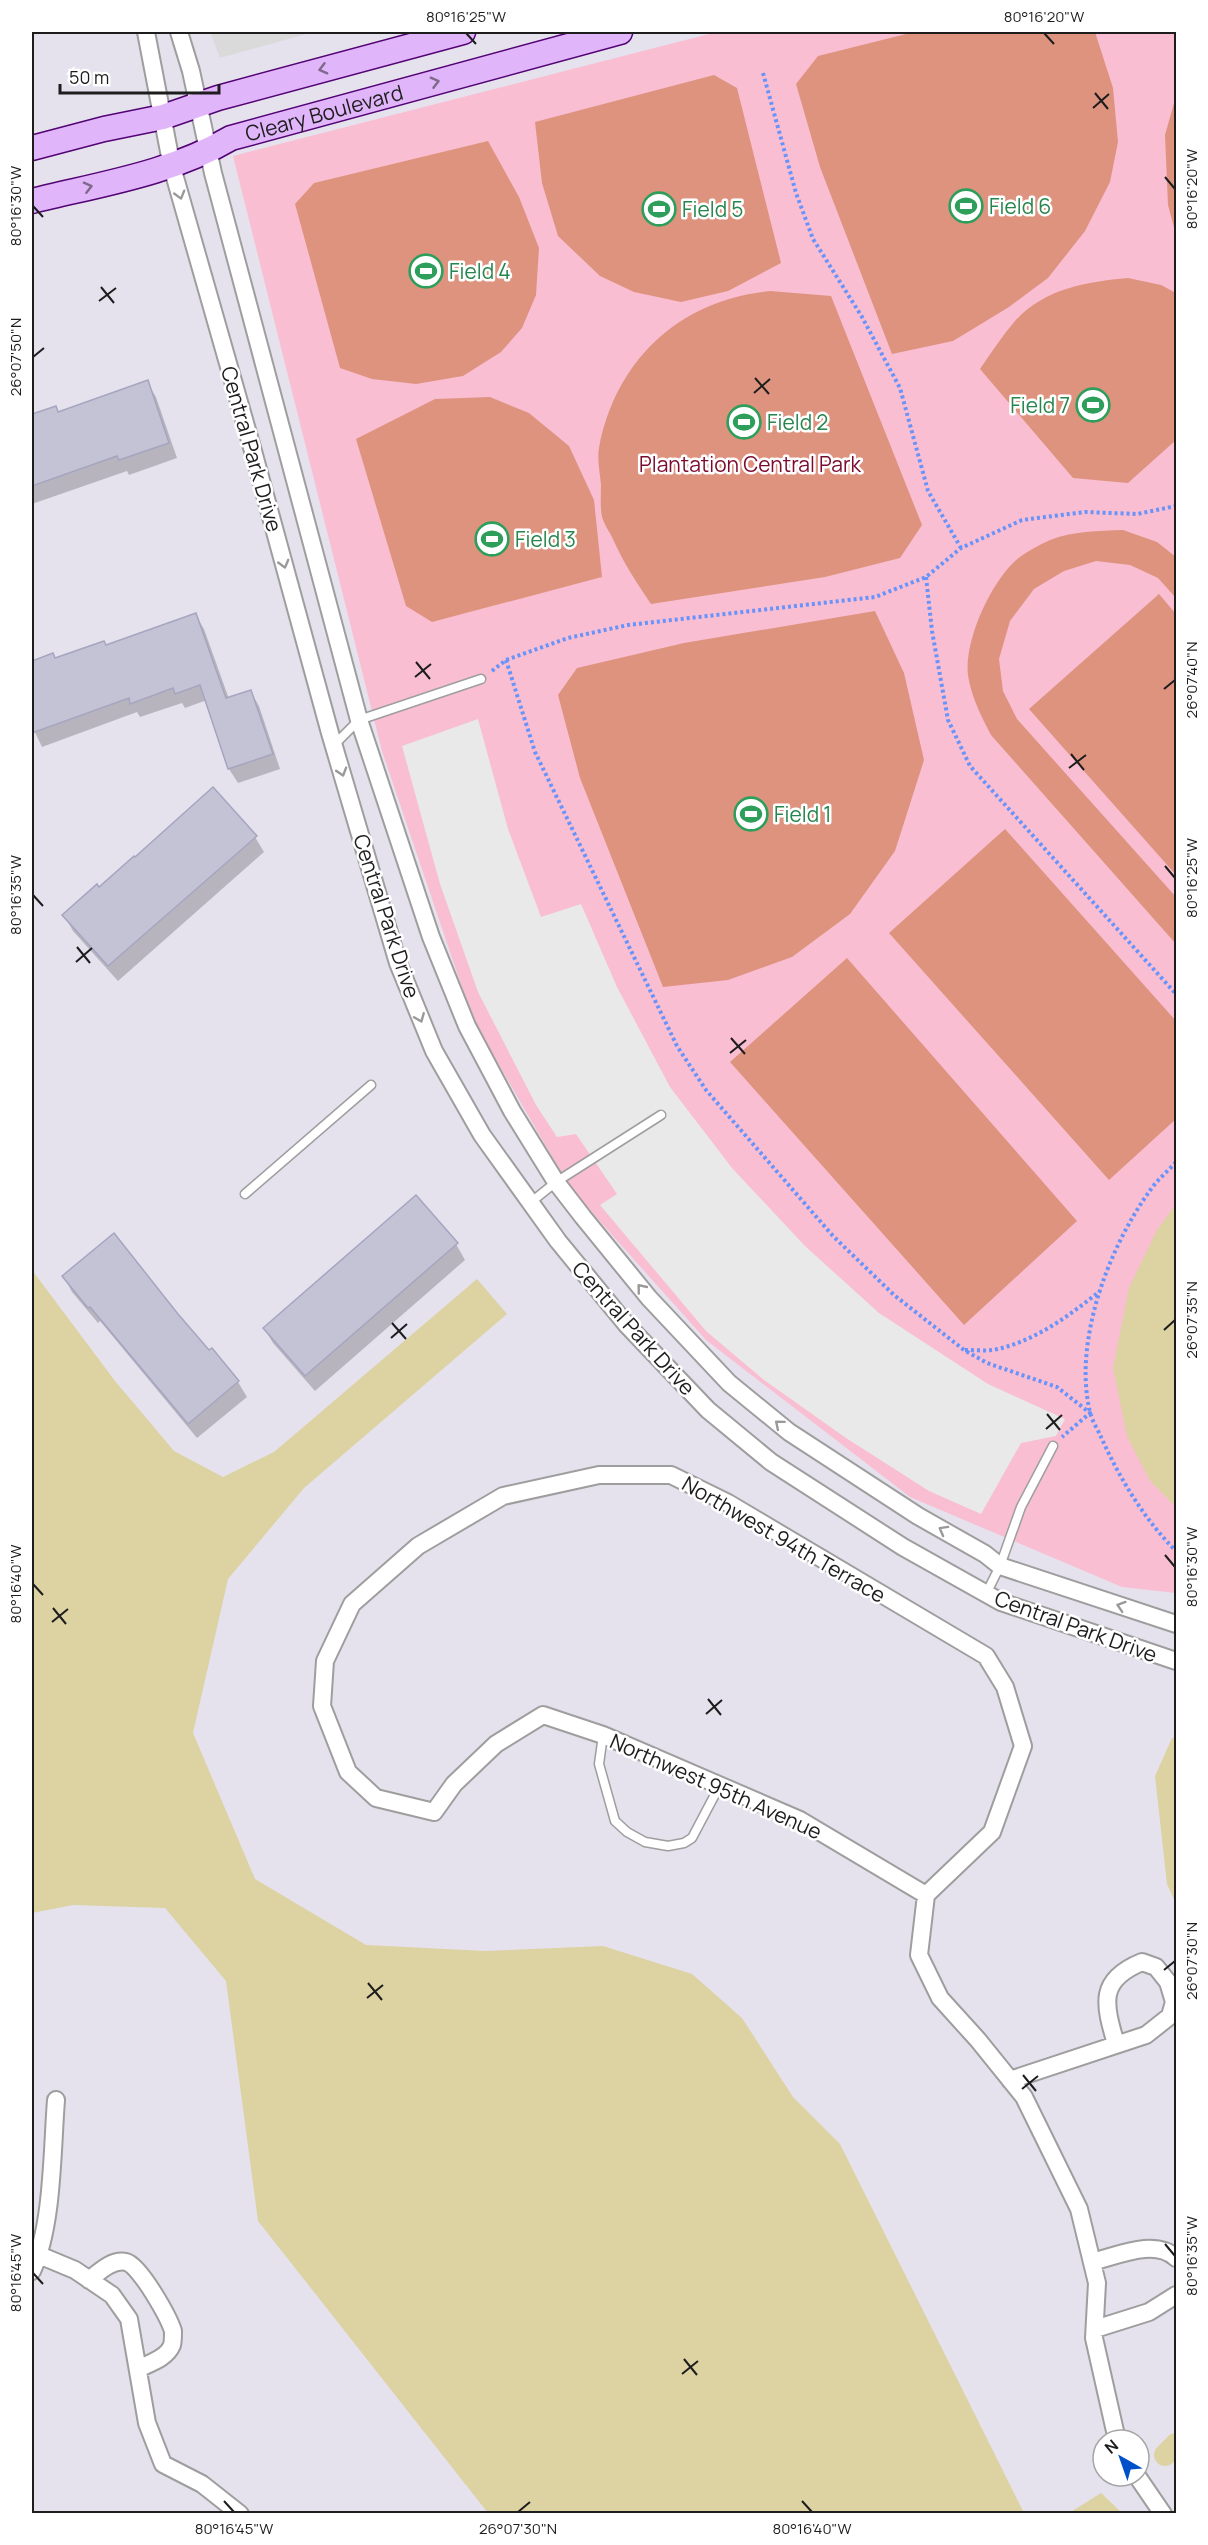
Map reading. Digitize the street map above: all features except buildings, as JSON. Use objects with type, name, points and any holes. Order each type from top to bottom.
[{"type":"street","name":"Central Park Drive","points":[[146,32],[172,167],[253,451],[333,746],[398,963],[434,1051],[482,1135],[530,1203],[626,1324],[708,1410],[771,1462],[903,1547],[1001,1602],[1176,1661]]},
{"type":"street","name":"Central Park Drive","points":[[179,32],[199,106],[207,152],[359,720],[431,937],[466,1026],[512,1111],[556,1182],[649,1298],[729,1383],[789,1432],[918,1516],[985,1554],[1000,1566],[1176,1624]]},
{"type":"street","name":"Cleary Boulevard","points":[[32,148],[104,129],[163,117],[218,98],[463,32]]},
{"type":"street","name":"Cleary Boulevard","points":[[32,201],[172,167],[207,152],[231,138],[620,32]]},
{"type":"street","name":"Northwest 94th Terrace","points":[[543,1716],[496,1744],[454,1784],[434,1812],[376,1798],[348,1772],[322,1707],[325,1661],[352,1604],[418,1546],[503,1496],[599,1475],[671,1475],[728,1503],[986,1656],[1005,1687],[1023,1746],[992,1832],[926,1895]]},
{"type":"street","name":"Northwest 95th Avenue","points":[[543,1716],[603,1735],[800,1820],[926,1895]]},
{"type":"street","points":[[926,1895],[919,1955],[940,1998],[1024,2097],[1079,2209],[1097,2283],[1094,2338],[1114,2428]]},
{"type":"street","points":[[1010,2080],[1146,2035],[1170,2016],[1174,2002],[1168,1982],[1156,1967],[1143,1962],[1127,1969],[1112,1982],[1107,1997],[1110,2023],[1116,2044]]},
{"type":"street","points":[[32,2271],[39,2255],[48,2203],[56,2100]]},
{"type":"street","points":[[1092,2262],[1143,2249],[1160,2248],[1176,2258]]},
{"type":"street","points":[[39,2255],[75,2270],[112,2295],[129,2319],[147,2423],[163,2464],[202,2484],[240,2514]]},
{"type":"street","points":[[89,2280],[111,2264],[126,2262],[135,2267],[151,2289],[173,2332],[172,2345],[164,2356],[138,2369]]},
{"type":"street","points":[[1095,2329],[1149,2312],[1176,2295]]},
{"type":"street","points":[[1145,2488],[1163,2514]]},
{"type":"lane","points":[[333,746],[359,720],[482,679]]},
{"type":"lane","points":[[245,1194],[371,1085]]},
{"type":"lane","points":[[530,1203],[556,1182],[661,1115]]},
{"type":"lane","points":[[986,1594],[1000,1566],[1021,1507],[1053,1446]]},
{"type":"lane","points":[[603,1735],[599,1764],[615,1821],[627,1832],[645,1842],[668,1846],[684,1843],[692,1838],[698,1832],[720,1785]]},
{"type":"path","points":[[764,73],[796,192],[813,239],[862,317],[900,388],[928,491],[961,548]]},
{"type":"path","points":[[482,679],[506,660],[567,638],[628,625],[875,597],[926,577],[961,548],[1022,520],[1085,512],[1137,514],[1176,506]]},
{"type":"path","points":[[926,577],[932,631],[948,720],[970,766],[1176,994]]},
{"type":"path","points":[[506,660],[535,752],[677,1046],[700,1081],[833,1236],[894,1295],[964,1350],[987,1363],[1057,1387],[1090,1413]]},
{"type":"path","points":[[1176,1162],[1149,1192],[1118,1246],[1093,1311],[1086,1370],[1090,1413],[1116,1470],[1156,1531],[1176,1551]]},
{"type":"path","points":[[964,1350],[992,1350],[1023,1341],[1053,1326],[1101,1290]]},
{"type":"path","points":[[1053,1446],[1090,1413]]},
{"type":"shaded area","points":[[210,32],[314,32],[220,58]]},
{"type":"shaded area","points":[[478,719],[508,829],[541,917],[581,904],[617,987],[670,1087],[732,1168],[805,1246],[879,1313],[988,1384],[1065,1419],[1056,1436],[1021,1443],[981,1514],[929,1491],[846,1438],[764,1380],[706,1331],[600,1205],[617,1194],[576,1134],[557,1137],[536,1105],[478,992],[440,884],[402,746]]},
{"type":"shaded area","points":[[1176,1204],[1176,1507],[1150,1481],[1127,1436],[1113,1368],[1129,1288],[1157,1230]]},
{"type":"shaded area","points":[[32,1270],[115,1381],[174,1451],[223,1477],[274,1452],[477,1279],[507,1314],[304,1488],[228,1579],[193,1733],[255,1879],[366,1945],[485,1951],[603,1946],[692,1974],[742,2018],[793,2097],[840,2144],[1024,2513],[488,2513],[258,2221],[226,1981],[165,1908],[73,1905],[32,1913]]},
{"type":"shaded area","points":[[1172,1738],[1176,1738],[1176,1904],[1167,1884],[1155,1776]]},
{"type":"shaded area","points":[[1101,2493],[1122,2513],[1069,2513]]},
{"type":"green space","name":"Plantation Central Park","points":[[717,32],[1176,32],[1176,1593],[1122,1587],[910,1497],[706,1340],[570,1188],[473,1020],[382,751],[233,156]]},
{"type":"green space","name":"Field 6","points":[[914,32],[1095,32],[1113,88],[1118,142],[1110,182],[1085,231],[1048,278],[1009,307],[953,341],[892,354],[820,167],[796,84],[818,56]]},
{"type":"green space","name":"Field 5","points":[[714,75],[737,88],[781,263],[728,291],[681,302],[634,292],[600,276],[558,236],[542,183],[535,122]]},
{"type":"green space","points":[[1176,96],[1176,235],[1168,205],[1165,135]]},
{"type":"green space","name":"Field 4","points":[[488,141],[519,197],[539,248],[536,295],[522,328],[501,352],[463,376],[416,384],[372,379],[340,368],[295,204],[314,183]]},
{"type":"green space","name":"Field 7","points":[[1128,278],[1161,285],[1176,293],[1176,440],[1128,483],[1073,478],[980,369],[1015,321],[1040,301],[1053,294],[1082,285]]},
{"type":"green space","name":"Field 2","points":[[770,291],[831,296],[922,525],[900,558],[825,577],[651,604],[625,563],[602,517],[598,452],[608,416],[620,387],[637,362],[657,340],[681,321],[708,307],[738,297]]},
{"type":"green space","name":"Field 3","points":[[490,397],[529,413],[569,446],[594,500],[602,577],[432,622],[406,606],[356,439],[435,399]]},
{"type":"green space","points":[[1123,530],[1157,542],[1176,557],[1176,598],[1158,578],[1130,565],[1096,561],[1064,571],[1034,589],[1010,621],[999,659],[1003,691],[1017,719],[1176,897],[1176,944],[991,735],[969,683],[968,661],[974,630],[996,585],[1014,562],[1036,547],[1059,537],[1086,532]]},
{"type":"green space","points":[[1159,594],[1176,614],[1176,875],[1029,709]]},
{"type":"green space","name":"Field 1","points":[[875,611],[904,673],[924,760],[895,851],[850,914],[792,957],[728,980],[663,987],[580,778],[558,695],[577,668],[684,643]]},
{"type":"green space","points":[[1005,829],[1176,1021],[1176,1119],[1109,1180],[889,933]]},
{"type":"green space","points":[[847,958],[1077,1221],[964,1325],[730,1062]]},
{"type":"waterway","points":[[1165,2455],[1176,2444]]},
{"type":"place","name":"Field 6","points":[[966,206]]},
{"type":"place","name":"Field 5","points":[[659,209]]},
{"type":"place","name":"Field 4","points":[[426,271]]},
{"type":"place","name":"Field 7","points":[[1093,405]]},
{"type":"place","name":"Field 2","points":[[744,422]]},
{"type":"place","name":"Field 3","points":[[492,539]]},
{"type":"place","name":"Field 1","points":[[751,814]]}]
